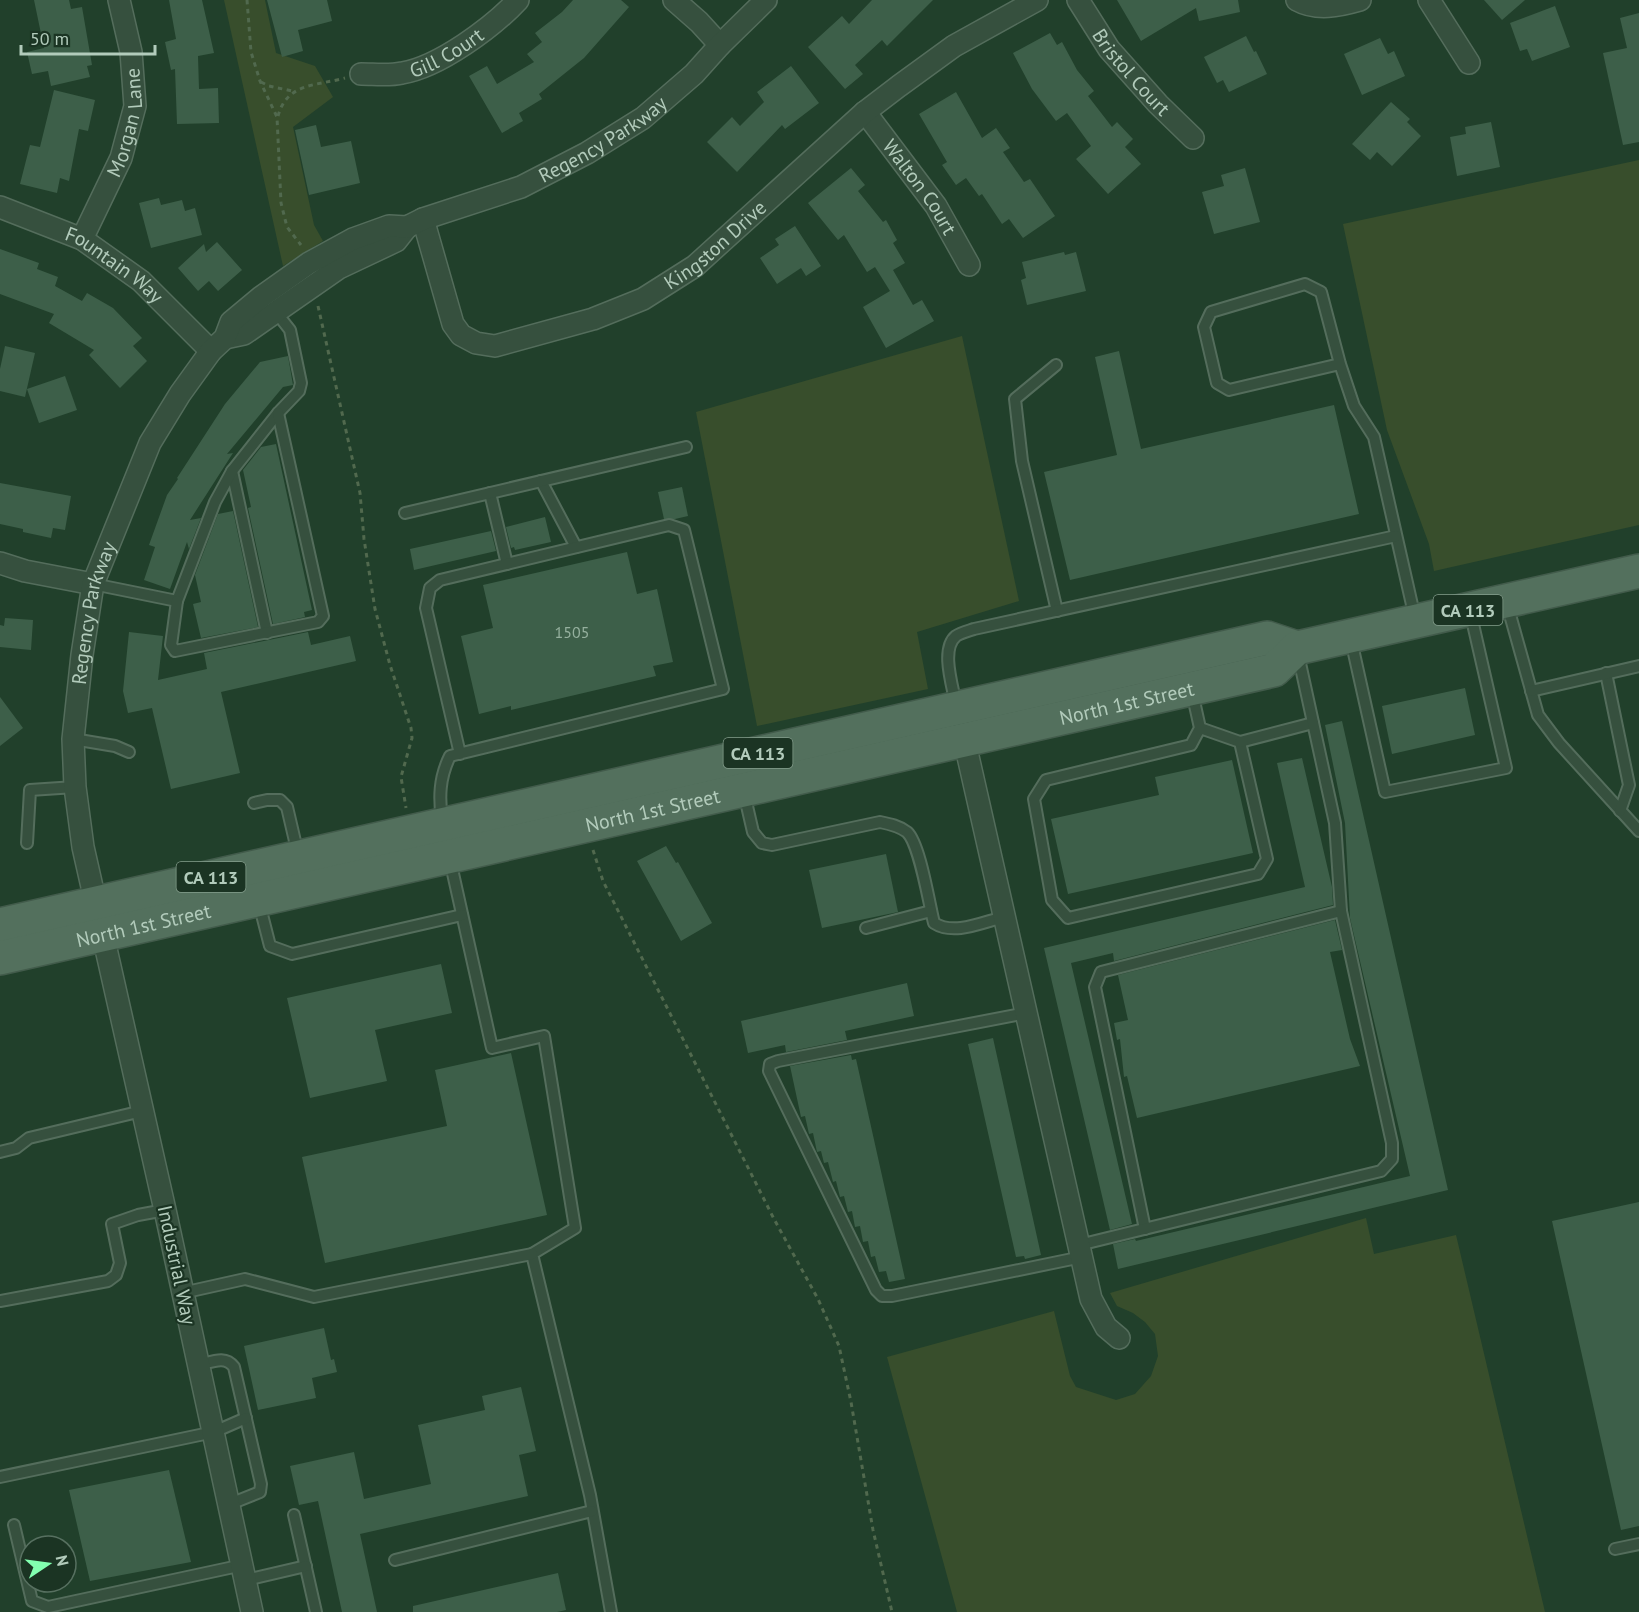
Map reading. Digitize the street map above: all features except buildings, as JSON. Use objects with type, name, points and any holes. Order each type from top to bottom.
[{"type":"main road","name":"CA 113","points":[[1297,648],[1639,571]]},
{"type":"main road","name":"North 1st Street","points":[[0,926],[99,919],[258,900],[446,841],[957,708],[1267,638],[1297,648],[1274,670],[584,826],[446,841],[298,858],[99,919],[0,958]]},
{"type":"street","name":"Morgan Lane","points":[[82,239],[121,158],[135,106],[131,52],[119,0]]},
{"type":"street","name":"Gill Court","points":[[361,74],[402,74],[427,66],[451,54],[509,10],[518,0]]},
{"type":"street","points":[[674,0],[720,45]]},
{"type":"street","name":"Regency Parkway","points":[[99,919],[83,847],[75,787],[73,739],[93,584],[150,443],[180,394],[218,344],[231,322],[261,297],[309,263],[345,243],[373,231],[389,226],[415,223],[521,187],[587,153],[643,118],[694,74],[766,0]]},
{"type":"street","name":"Kingston Drive","points":[[415,223],[453,324],[461,335],[476,343],[495,346],[593,319],[643,299],[695,266],[865,112],[954,46],[1037,0]]},
{"type":"street","name":"Bristol Court","points":[[1078,0],[1109,49],[1158,104],[1193,138]]},
{"type":"street","points":[[1297,0],[1312,7],[1360,0]]},
{"type":"street","points":[[1429,0],[1469,63]]},
{"type":"street","name":"Walton Court","points":[[865,112],[936,206],[969,265]]},
{"type":"street","name":"Fountain Way","points":[[0,207],[82,239],[141,281],[218,344]]},
{"type":"street","name":"Regency Parkway","points":[[218,344],[244,334],[339,268],[396,241],[415,223]]},
{"type":"street","points":[[0,563],[25,571],[93,584]]},
{"type":"street","points":[[957,708],[1091,1299],[1106,1327],[1119,1338]]},
{"type":"street","name":"Industrial Way","points":[[99,919],[230,1504],[252,1612]]},
{"type":"lane","points":[[1340,364],[1229,390],[1217,383],[1204,327],[1211,312],[1305,284],[1321,292],[1354,406],[1374,437],[1416,622]]},
{"type":"lane","points":[[275,311],[290,330],[301,383],[299,391],[278,413],[232,471],[215,502],[177,601],[171,645],[176,651],[318,622],[323,616],[278,413]]},
{"type":"lane","points":[[1056,365],[1015,399],[1022,461],[1057,611]]},
{"type":"lane","points":[[405,513],[686,447]]},
{"type":"lane","points":[[232,471],[267,633]]},
{"type":"lane","points":[[541,481],[576,547]]},
{"type":"lane","points":[[490,493],[507,564]]},
{"type":"lane","points":[[182,1293],[245,1279],[314,1297],[532,1254],[575,1228],[544,1036],[492,1048],[446,841],[439,798],[443,770],[450,756],[460,754],[723,689],[684,530],[669,525],[440,580],[430,588],[426,608],[460,754]]},
{"type":"lane","points":[[957,708],[948,660],[949,645],[957,635],[974,629],[1396,536]]},
{"type":"lane","points":[[93,584],[177,601]]},
{"type":"lane","points":[[1506,601],[1538,715],[1552,734],[1639,831]]},
{"type":"lane","points":[[1350,636],[1385,792],[1506,768],[1469,609]]},
{"type":"lane","points":[[1026,1013],[770,1064],[769,1071],[876,1290],[882,1296],[903,1294],[1081,1251],[1145,1229],[1381,1171],[1392,1160],[1392,1143],[1341,911],[1335,823],[1297,648]]},
{"type":"lane","points":[[1531,691],[1639,666]]},
{"type":"lane","points":[[1606,674],[1629,785],[1620,811]]},
{"type":"lane","points":[[1191,688],[1200,729],[1191,745],[1046,780],[1034,799],[1052,900],[1068,918],[1258,874],[1267,859],[1240,742]]},
{"type":"lane","points":[[1200,729],[1240,742],[1313,723]]},
{"type":"lane","points":[[73,739],[116,746],[129,752]]},
{"type":"lane","points":[[27,843],[30,790],[75,787]]},
{"type":"lane","points":[[744,789],[753,832],[762,843],[772,845],[880,822],[897,826],[909,834],[916,847],[934,923],[944,929],[964,927],[1004,917]]},
{"type":"lane","points":[[254,803],[280,800],[287,807],[298,858]]},
{"type":"lane","points":[[258,900],[270,946],[292,954],[462,915]]},
{"type":"lane","points":[[866,928],[931,911]]},
{"type":"lane","points":[[1145,1229],[1095,987],[1101,972],[1341,911]]},
{"type":"lane","points":[[0,1152],[16,1148],[29,1138],[142,1111]]},
{"type":"lane","points":[[0,1301],[108,1281],[117,1275],[120,1263],[112,1224],[138,1215],[165,1210]]},
{"type":"lane","points":[[532,1254],[592,1510],[611,1612]]},
{"type":"lane","points":[[198,1365],[223,1359],[230,1362],[234,1367],[246,1418],[261,1492],[230,1504]]},
{"type":"lane","points":[[0,1477],[214,1432],[246,1418]]},
{"type":"lane","points":[[395,1560],[592,1510]]},
{"type":"lane","points":[[294,1515],[316,1612]]},
{"type":"lane","points":[[14,1525],[32,1601],[48,1607],[244,1572],[306,1566]]},
{"type":"lane","points":[[1615,1549],[1639,1544]]},
{"type":"path","points":[[247,0],[251,52],[260,81],[277,117]]},
{"type":"path","points":[[260,81],[269,86],[294,91],[361,74]]},
{"type":"path","points":[[294,91],[281,105],[277,117],[281,203],[287,227],[306,251]]},
{"type":"path","points":[[316,299],[360,493],[364,539],[375,609],[390,665],[411,728],[412,738],[400,777],[407,810]]},
{"type":"path","points":[[584,826],[603,881],[774,1220],[818,1299],[838,1346],[852,1402],[873,1530],[892,1612]]},
{"type":"green space","points":[[224,0],[265,0],[276,53],[315,66],[333,97],[293,127],[314,225],[323,241],[283,266]]},
{"type":"green space","points":[[1639,160],[1639,525],[1434,571],[1429,544],[1387,430],[1343,224]]},
{"type":"green space","points":[[962,336],[1019,601],[917,632],[928,689],[757,726],[696,412]]},
{"type":"green space","points":[[1366,1218],[1374,1254],[1456,1235],[1545,1612],[957,1612],[887,1357],[1054,1311],[1070,1376],[1076,1387],[1116,1400],[1135,1394],[1151,1376],[1158,1356],[1155,1334],[1133,1313],[1117,1306],[1110,1293]]}]
